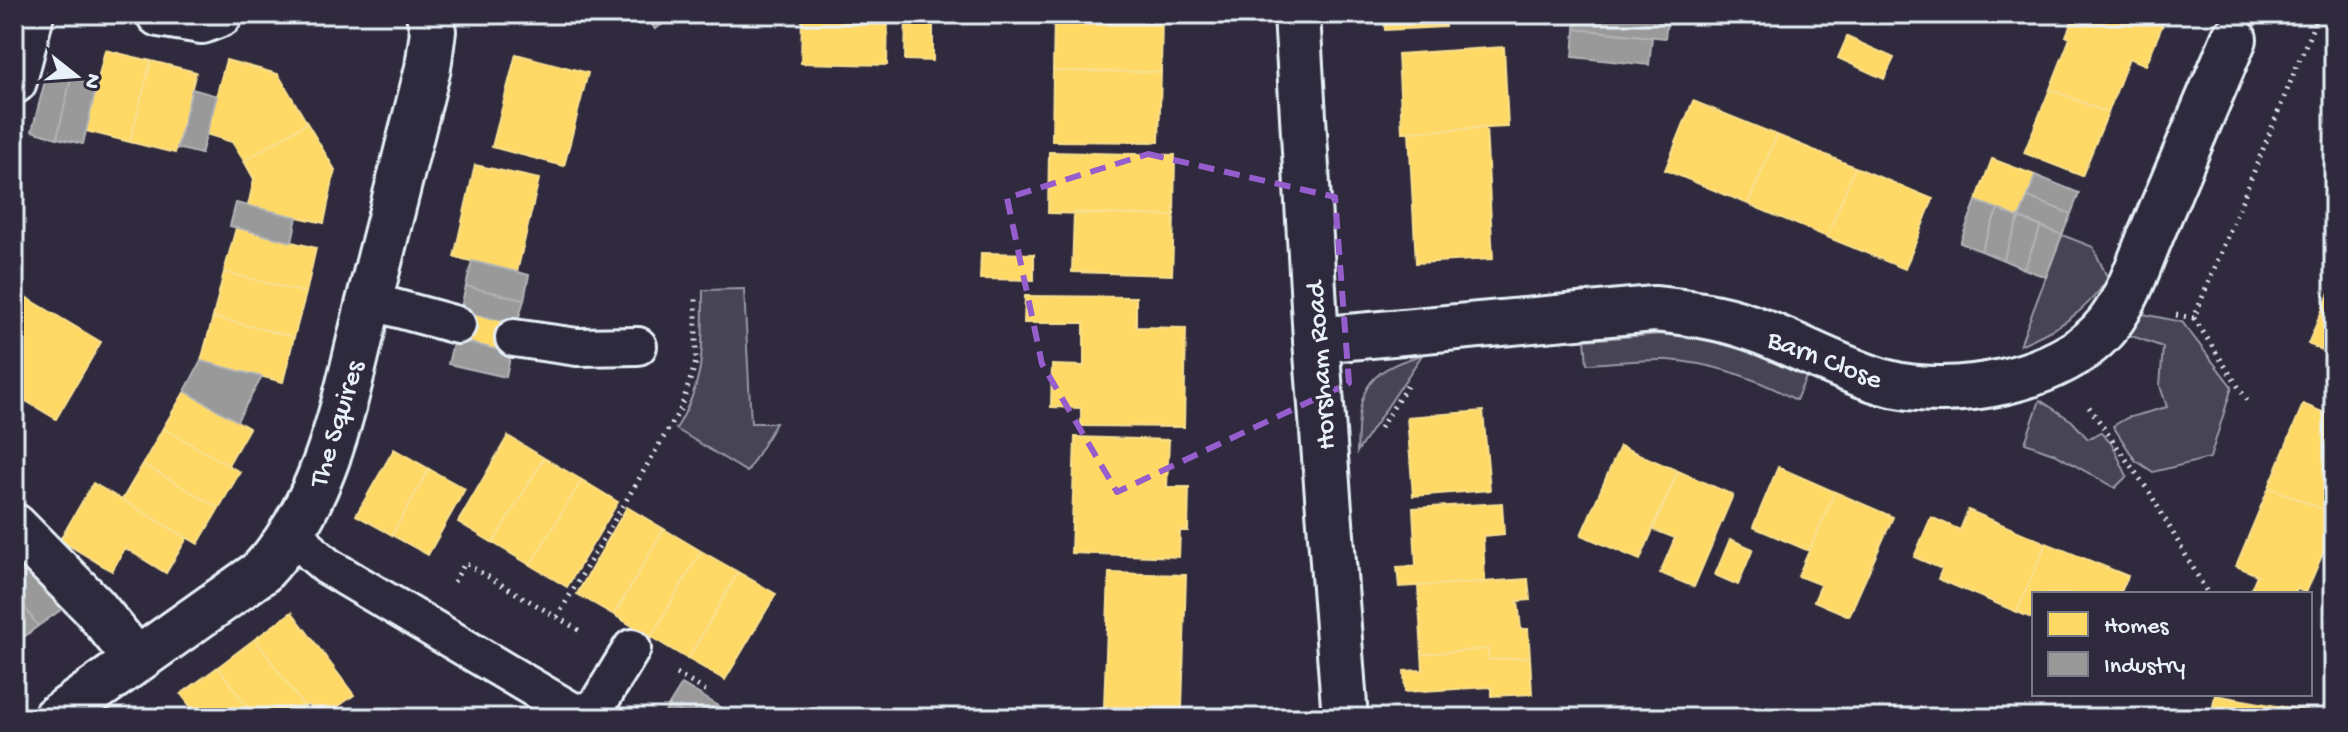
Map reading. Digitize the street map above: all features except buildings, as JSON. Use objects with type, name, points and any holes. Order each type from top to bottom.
[{"type":"street","points":[[14,81],[31,14]]},
{"type":"street","points":[[159,14],[202,21],[220,14]]},
{"type":"street","name":"The Squires","points":[[55,718],[261,572],[280,552],[309,503],[332,444],[428,68],[433,31],[429,14]]},
{"type":"street","name":"Horsham Road","points":[[1297,14],[1316,340],[1345,718]]},
{"type":"street","name":"Barn Close","points":[[1316,340],[1633,310],[1678,311],[1710,315],[1749,327],[1858,374],[1923,389],[1992,383],[2058,364],[2087,345],[2110,322],[2234,39]]},
{"type":"street","points":[[14,526],[94,607],[136,659]]},
{"type":"lane","points":[[369,301],[457,325]]},
{"type":"lane","points":[[514,338],[577,347],[638,346]]},
{"type":"lane","points":[[294,530],[327,566],[572,711],[586,712],[598,704],[632,648]]},
{"type":"path","points":[[2194,318],[2315,22]]},
{"type":"path","points":[[557,617],[681,408],[696,362],[696,297]]},
{"type":"path","points":[[2123,297],[2148,311],[2194,318],[2250,405]]},
{"type":"path","points":[[1327,489],[1361,457],[1427,355],[1434,328]]},
{"type":"path","points":[[2058,364],[2150,493],[2207,592]]},
{"type":"path","points":[[428,627],[465,563],[595,640],[600,630],[710,693]]},
{"type":"highlighted area","points":[[1148,154],[1335,197],[1349,383],[1117,492],[1042,364],[1007,198]]},
{"type":"shaded area","points":[[2062,235],[2093,247],[2108,279],[2089,302],[2069,319],[2020,345]]},
{"type":"shaded area","points":[[744,289],[751,423],[776,423],[747,472],[676,429],[698,378],[703,290]]},
{"type":"shaded area","points":[[2138,313],[2182,322],[2232,387],[2210,458],[2153,472],[2135,460],[2113,426],[2127,418],[2167,407],[2160,386],[2163,347],[2126,334]]},
{"type":"shaded area","points":[[1662,334],[1700,338],[1736,347],[1807,375],[1796,400],[1749,378],[1701,364],[1657,360],[1587,364],[1585,340]]},
{"type":"shaded area","points":[[1422,355],[1357,452],[1359,415],[1367,388],[1386,369]]},
{"type":"shaded area","points":[[2040,400],[2072,421],[2088,439],[2100,432],[2112,444],[2127,476],[2115,488],[2053,453],[2025,443]]}]
